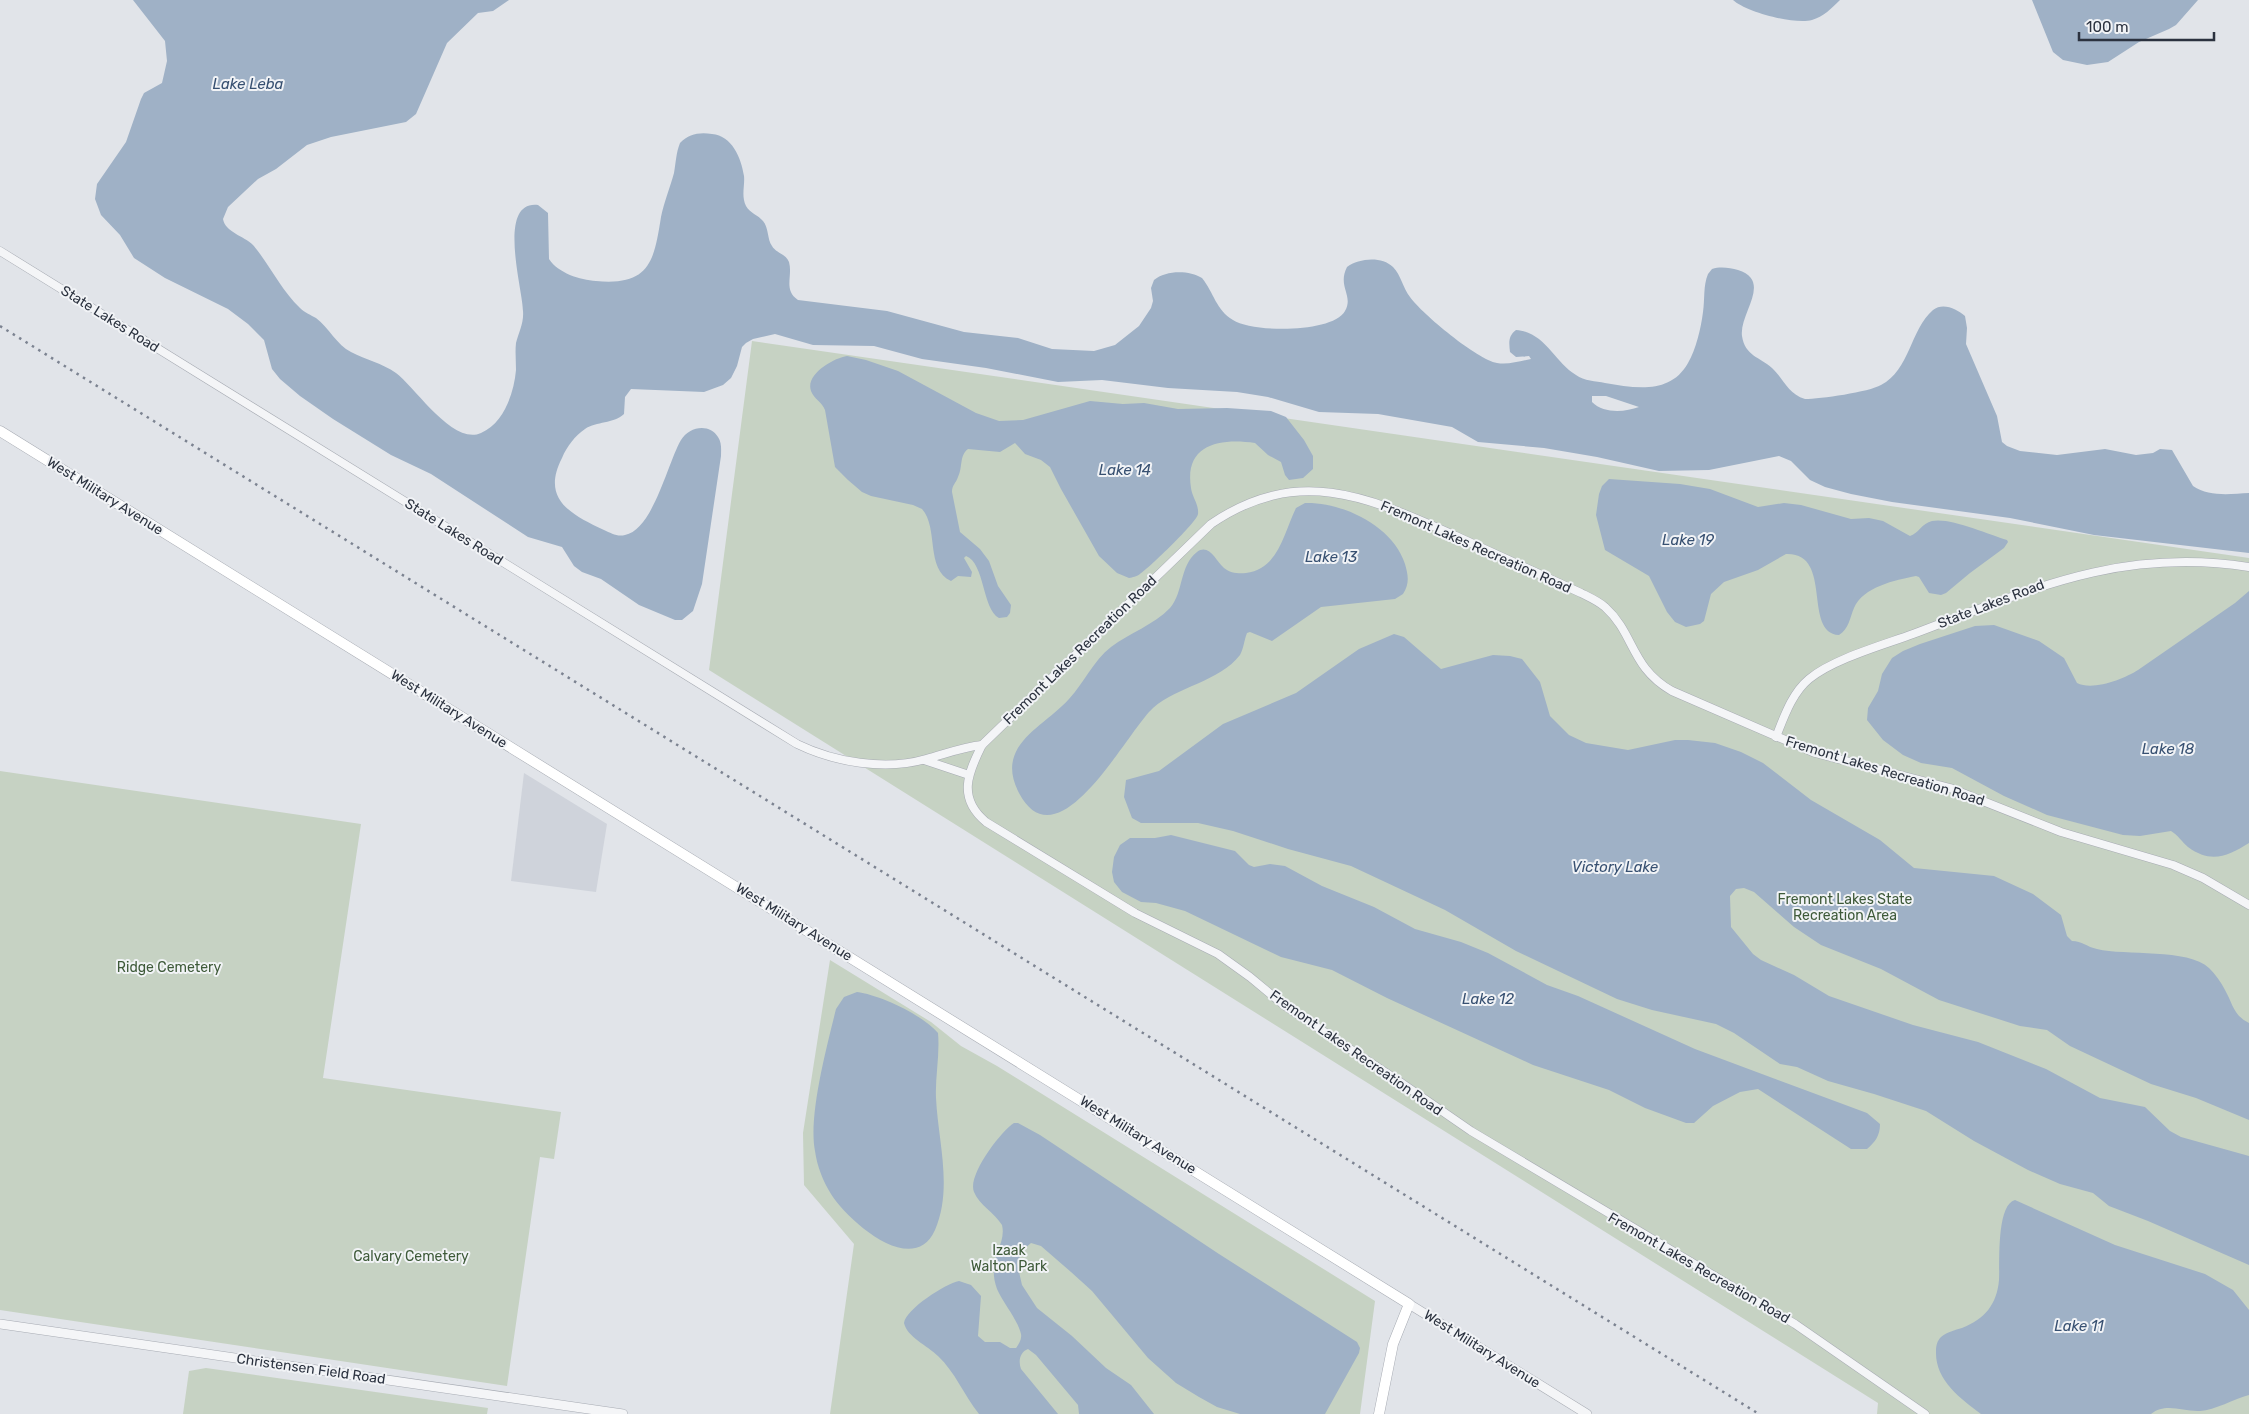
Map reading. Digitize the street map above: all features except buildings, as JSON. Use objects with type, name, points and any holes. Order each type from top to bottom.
[{"type":"main road","name":"West Military Avenue","points":[[0,431],[1409,1304]]},
{"type":"main road","points":[[1379,1414],[1393,1344],[1409,1304]]},
{"type":"street","name":"State Lakes Road","points":[[0,251],[797,744],[830,757],[858,762],[892,763],[924,760],[940,754],[982,745]]},
{"type":"street","name":"Fremont Lakes Recreation Road","points":[[1925,1414],[1795,1324],[1471,1131],[1285,1006],[1218,954],[1135,914],[992,826],[977,813],[970,803],[967,793],[969,776],[982,745],[1211,524],[1228,513],[1258,501],[1290,493],[1309,491],[1346,494],[1390,508],[1582,593],[1603,606],[1610,613],[1639,662],[1658,682],[1672,691],[1815,753],[1950,788],[2061,832],[2173,865],[2203,878],[2249,905]]},
{"type":"street","name":"State Lakes Road","points":[[1776,737],[1797,692],[1815,675],[1869,650],[2033,588],[2077,575],[2150,562],[2186,560],[2249,567]]},
{"type":"street","name":"State Lakes Road","points":[[924,760],[969,776]]},
{"type":"street","name":"West Military Avenue","points":[[1409,1304],[1586,1414]]},
{"type":"street","name":"Christensen Field Road","points":[[0,1324],[623,1414]]},
{"type":"shaded area","points":[[524,773],[607,824],[596,892],[511,881]]},
{"type":"green space","name":"Fremont Lakes State Recreation Area","points":[[752,341],[2249,558],[2249,1414],[1877,1414],[1878,1403],[709,670]]},
{"type":"green space","name":"Ridge Cemetery","points":[[0,771],[361,824],[323,1078],[561,1112],[554,1159],[540,1157],[507,1386],[0,1310]]},
{"type":"green space","name":"Izaak Walton Park","points":[[830,960],[931,1022],[961,1046],[997,1066],[1375,1301],[1360,1414],[830,1414],[854,1244],[804,1185],[803,1133]]},
{"type":"green space","points":[[206,1368],[488,1408],[487,1414],[183,1414],[189,1371]]},
{"type":"water","name":"Lake Leba","points":[[133,0],[509,0],[493,11],[478,13],[447,43],[416,114],[406,122],[331,137],[307,145],[276,169],[258,179],[228,207],[223,219],[231,231],[253,245],[293,301],[306,313],[321,322],[341,345],[351,352],[396,373],[435,413],[459,431],[470,435],[481,433],[496,422],[502,415],[513,388],[516,370],[516,343],[523,315],[515,248],[515,231],[518,216],[525,207],[538,205],[548,213],[549,259],[564,272],[590,280],[614,281],[638,275],[652,258],[680,143],[691,136],[707,133],[725,139],[738,155],[744,176],[743,195],[746,206],[763,221],[772,246],[788,259],[791,292],[798,300],[887,311],[964,332],[1018,338],[1052,349],[1094,351],[1115,345],[1139,326],[1151,308],[1153,301],[1151,288],[1154,280],[1165,274],[1178,272],[1197,275],[1202,278],[1227,316],[1243,324],[1274,329],[1292,329],[1325,324],[1338,318],[1345,311],[1348,300],[1344,285],[1344,274],[1347,267],[1364,260],[1377,260],[1388,263],[1393,267],[1416,305],[1464,345],[1488,360],[1505,364],[1531,359],[1529,356],[1516,357],[1510,352],[1510,337],[1516,330],[1535,336],[1568,369],[1590,381],[1651,387],[1662,385],[1672,380],[1688,363],[1699,331],[1703,312],[1705,283],[1708,274],[1712,269],[1725,268],[1738,270],[1748,275],[1753,282],[1754,290],[1742,327],[1742,336],[1746,348],[1772,368],[1794,394],[1805,399],[1812,399],[1856,393],[1881,385],[1898,370],[1925,318],[1937,308],[1950,307],[1965,316],[1967,328],[1966,344],[1997,416],[2002,442],[2020,451],[2057,455],[2105,449],[2136,455],[2153,453],[2160,449],[2172,450],[2193,486],[2199,490],[2220,494],[2249,493],[2249,553],[2094,535],[2010,518],[1892,502],[1851,494],[1825,487],[1810,480],[1791,461],[1779,456],[1709,470],[1659,471],[1597,457],[1544,448],[1478,442],[1452,427],[1378,414],[1319,412],[1268,397],[1237,392],[1168,388],[1102,380],[1058,382],[986,368],[922,359],[874,346],[813,345],[775,334],[753,339],[746,343],[742,347],[737,366],[731,378],[723,385],[704,392],[631,389],[625,397],[624,414],[615,419],[590,426],[581,432],[566,449],[556,472],[555,484],[557,495],[570,511],[580,518],[612,533],[625,535],[635,530],[652,509],[676,450],[685,435],[694,429],[705,428],[718,437],[721,446],[721,456],[702,584],[693,611],[682,620],[675,620],[639,605],[601,579],[582,572],[574,566],[562,547],[528,537],[431,474],[391,455],[333,419],[300,396],[280,379],[272,369],[264,340],[248,324],[228,309],[165,278],[134,258],[120,235],[101,215],[95,199],[97,184],[126,142],[144,93],[162,83],[167,61],[165,41]],"holes":[[[1592,396],[1606,396],[1639,407],[1615,411],[1602,409],[1592,402]]]},
{"type":"water","points":[[1733,0],[1840,0],[1820,17],[1812,20],[1794,21],[1759,13],[1739,5]]},
{"type":"water","points":[[2032,0],[2198,0],[2176,25],[2139,42],[2108,62],[2087,65],[2063,60],[2053,52]]},
{"type":"water","name":"Lake 14","points":[[847,356],[866,360],[898,371],[976,413],[999,421],[1023,420],[1090,401],[1123,404],[1144,403],[1178,409],[1227,408],[1271,411],[1286,417],[1304,440],[1313,456],[1313,469],[1303,478],[1289,480],[1285,475],[1281,462],[1268,455],[1255,443],[1229,442],[1207,447],[1199,453],[1193,462],[1190,473],[1191,488],[1198,510],[1196,519],[1153,563],[1139,575],[1129,578],[1117,573],[1099,556],[1050,467],[1041,460],[1025,454],[1015,443],[1000,452],[968,449],[963,455],[952,492],[960,532],[980,549],[989,561],[998,586],[1011,605],[1010,613],[1007,617],[999,618],[993,613],[989,605],[977,567],[972,560],[966,556],[964,558],[972,572],[971,577],[958,576],[951,581],[943,575],[935,558],[930,527],[922,509],[862,492],[835,467],[825,410],[812,394],[810,385],[816,373],[828,363]]},
{"type":"water","name":"Lake 19","points":[[1609,479],[1680,484],[1710,489],[1758,507],[1784,503],[1801,505],[1851,519],[1869,518],[1883,521],[1910,536],[1929,522],[1948,521],[1979,530],[2008,542],[2004,548],[1941,595],[1929,593],[1919,577],[1916,576],[1890,582],[1872,590],[1858,601],[1847,626],[1839,635],[1828,631],[1822,621],[1814,578],[1809,566],[1801,557],[1786,554],[1758,570],[1724,582],[1711,594],[1704,621],[1700,624],[1686,627],[1675,622],[1667,612],[1649,576],[1605,550],[1596,515],[1599,494],[1602,486]]},
{"type":"water","name":"Lake 13","points":[[1305,503],[1335,507],[1350,512],[1365,519],[1390,538],[1399,550],[1408,575],[1408,583],[1403,594],[1395,599],[1321,607],[1272,641],[1250,632],[1247,633],[1240,655],[1221,672],[1174,694],[1153,708],[1090,788],[1071,805],[1053,814],[1035,812],[1019,793],[1013,776],[1013,762],[1017,750],[1025,739],[1069,699],[1094,665],[1111,647],[1157,619],[1170,608],[1178,594],[1187,564],[1197,552],[1201,550],[1209,551],[1226,570],[1232,572],[1243,573],[1257,570],[1266,565],[1273,557],[1284,538],[1296,508]]},
{"type":"water","name":"Lake 18","points":[[2249,591],[2249,843],[2227,854],[2212,857],[2196,852],[2171,831],[2140,836],[2123,835],[2047,815],[2004,796],[1952,768],[1921,763],[1903,755],[1883,740],[1867,720],[1868,708],[1878,691],[1882,674],[1892,658],[1920,644],[1975,626],[1994,625],[2039,641],[2064,658],[2077,683],[2091,686],[2100,685],[2125,677],[2138,670],[2235,603]]},
{"type":"water","name":"Victory Lake","points":[[1394,634],[1404,637],[1441,669],[1493,655],[1522,659],[1540,682],[1550,716],[1569,735],[1586,743],[1628,750],[1675,740],[1688,740],[1715,743],[1741,752],[1763,763],[1811,800],[1880,840],[1914,868],[1994,876],[2033,894],[2061,915],[2067,936],[2072,941],[2109,951],[2172,955],[2199,962],[2209,968],[2222,984],[2236,1013],[2249,1023],[2249,1120],[2196,1098],[2151,1084],[2070,1046],[2047,1030],[2020,1026],[1939,1000],[1881,969],[1821,945],[1794,927],[1754,892],[1744,888],[1736,889],[1730,896],[1731,927],[1753,954],[1829,996],[1913,1025],[1978,1042],[2046,1069],[2100,1098],[2145,1107],[2170,1131],[2181,1137],[2249,1156],[2249,1265],[2109,1206],[2093,1193],[2060,1184],[2028,1170],[1974,1141],[1926,1111],[1828,1081],[1797,1067],[1780,1064],[1734,1033],[1716,1024],[1652,1010],[1617,999],[1516,951],[1445,910],[1351,866],[1288,849],[1233,831],[1198,823],[1141,823],[1132,818],[1124,797],[1126,780],[1159,771],[1223,724],[1296,693],[1359,649]]},
{"type":"water","name":"Lake 12","points":[[1171,835],[1235,851],[1249,865],[1254,867],[1270,864],[1285,866],[1322,886],[1374,907],[1415,929],[1461,942],[1488,953],[1547,985],[1578,996],[1695,1049],[1867,1113],[1880,1124],[1878,1135],[1867,1149],[1851,1149],[1758,1089],[1740,1092],[1713,1106],[1694,1123],[1686,1123],[1645,1108],[1609,1090],[1533,1065],[1387,998],[1332,970],[1281,957],[1185,911],[1156,903],[1141,902],[1122,892],[1114,882],[1112,872],[1114,857],[1120,845],[1130,838],[1155,838]]},
{"type":"water","points":[[857,992],[877,997],[912,1013],[938,1033],[936,1098],[943,1164],[943,1198],[935,1230],[925,1244],[912,1249],[897,1247],[881,1240],[865,1230],[851,1217],[839,1205],[828,1189],[816,1157],[814,1119],[816,1100],[836,1009],[844,997]]},
{"type":"water","points":[[1014,1123],[1018,1123],[1040,1135],[1219,1254],[1357,1342],[1360,1348],[1359,1353],[1325,1414],[1240,1414],[1217,1407],[1199,1397],[1176,1383],[1148,1358],[1092,1291],[1041,1246],[1031,1243],[1023,1250],[1017,1263],[1022,1285],[1037,1308],[1072,1336],[1106,1368],[1131,1385],[1154,1414],[1079,1414],[1078,1405],[1036,1355],[1028,1349],[1020,1357],[1021,1369],[1058,1414],[979,1414],[944,1362],[934,1352],[913,1337],[904,1323],[906,1317],[919,1304],[945,1287],[959,1281],[971,1285],[981,1296],[978,1336],[985,1342],[1000,1342],[1010,1348],[1016,1348],[1021,1340],[1014,1317],[997,1289],[994,1278],[995,1261],[1002,1239],[1002,1225],[976,1197],[973,1185],[975,1176],[986,1155],[1001,1135]]},
{"type":"water","name":"Lake 11","points":[[2015,1200],[2115,1245],[2205,1274],[2233,1290],[2249,1310],[2249,1395],[2218,1407],[2200,1411],[2169,1408],[2157,1410],[2151,1414],[1981,1414],[1957,1395],[1940,1371],[1937,1361],[1937,1345],[1943,1335],[1977,1320],[1988,1310],[1996,1296],[1999,1280],[1999,1249],[2002,1223],[2009,1204]]},
{"type":"railway","points":[[0,326],[1759,1414]]},
{"type":"park label","name":"Calvary Cemetery","points":[[411,1256]]}]
